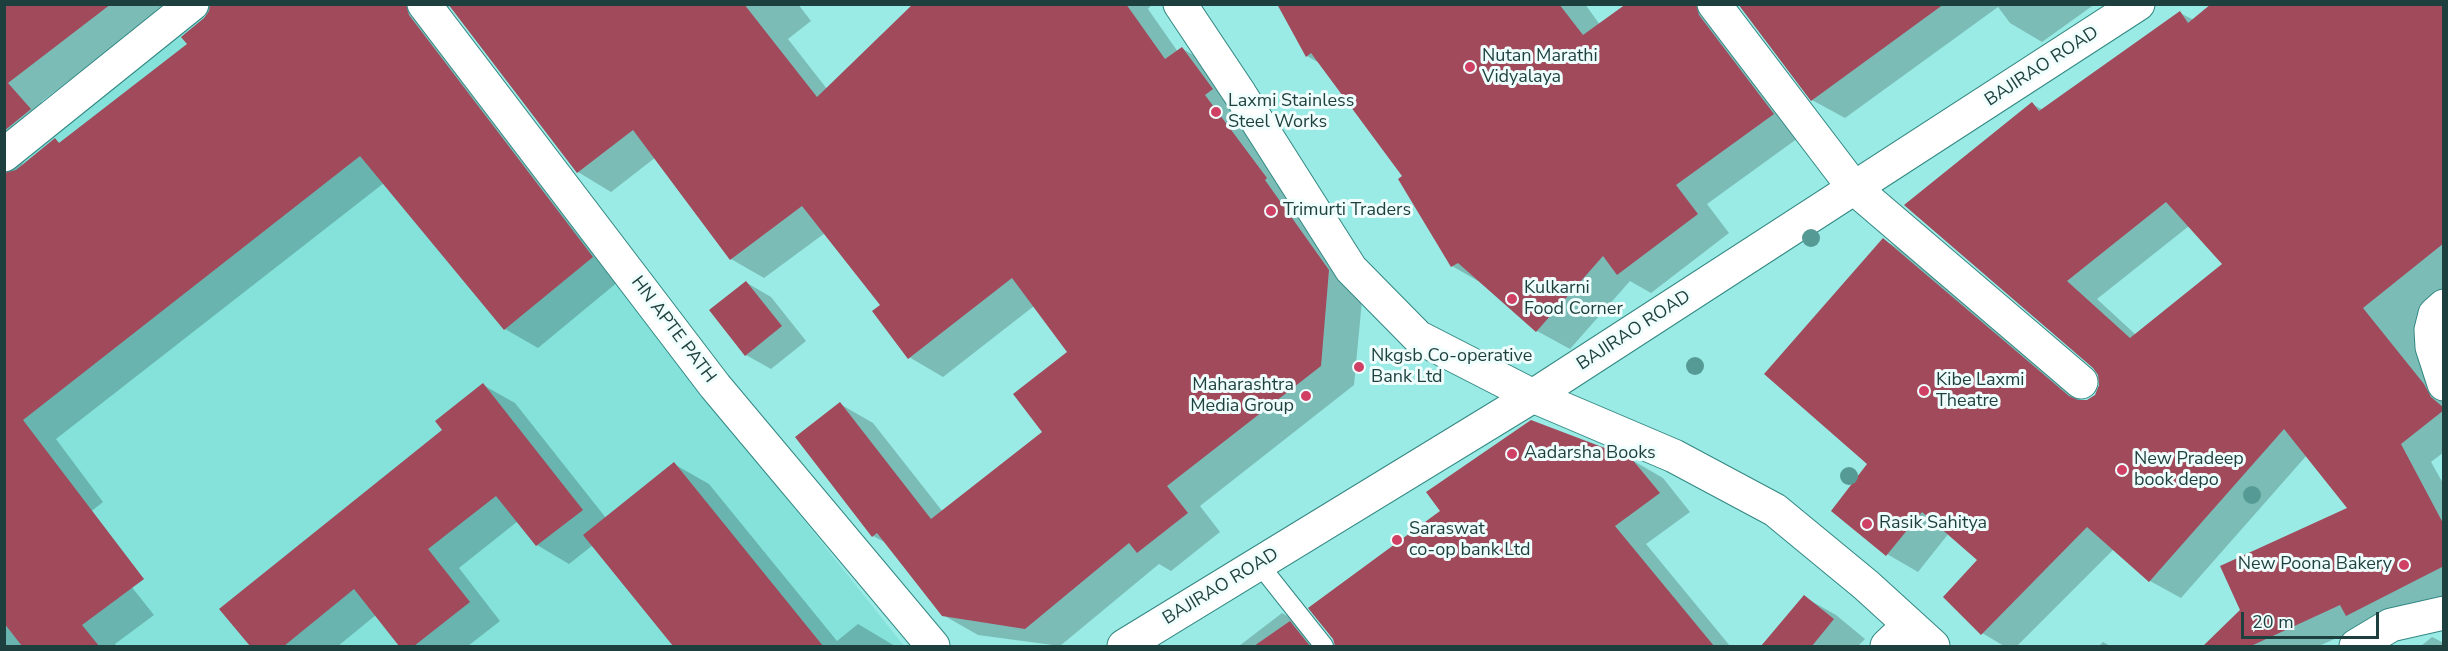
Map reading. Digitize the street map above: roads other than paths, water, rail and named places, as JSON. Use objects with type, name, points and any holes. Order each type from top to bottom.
[{"type":"main road","points":[[4,156],[192,4]]},
{"type":"main road","name":"HN APTE PATH","points":[[424,4],[715,386],[933,646]]},
{"type":"main road","points":[[1179,4],[1240,94],[1351,269],[1418,337],[1533,396],[1674,456],[1775,510],[1866,585],[1898,636],[1933,646]]},
{"type":"main road","points":[[1714,4],[1854,188],[2081,382]]},
{"type":"main road","name":"BAJIRAO ROAD","points":[[1124,646],[1533,396],[2138,4]]},
{"type":"main road","points":[[2444,306],[2435,314],[2431,330],[2432,347],[2444,384]]},
{"type":"main road","points":[[2356,646],[2391,625],[2444,613]]},
{"type":"lane","points":[[1259,564],[1324,646]]},
{"type":"place","name":"Nutan Marathi Vidyalaya","points":[[1470,67]]},
{"type":"place","name":"Laxmi Stainless Steel Works","points":[[1216,112]]},
{"type":"place","name":"Trimurti Traders","points":[[1271,211]]},
{"type":"place","name":"Kulkarni Food Corner","points":[[1512,299]]},
{"type":"place","name":"Nkgsb Co-operative Bank Ltd","points":[[1359,367]]},
{"type":"place","name":"Kibe Laxmi Theatre","points":[[1924,391]]},
{"type":"place","name":"Maharashtra Media Group","points":[[1306,396]]},
{"type":"place","name":"Aadarsha Books","points":[[1512,454]]},
{"type":"place","name":"New Pradeep book depo","points":[[2122,470]]},
{"type":"place","name":"Rasik Sahitya","points":[[1867,524]]},
{"type":"place","name":"Saraswat co-op bank Ltd","points":[[1397,540]]},
{"type":"place","name":"New Poona Bakery","points":[[2404,565]]}]
